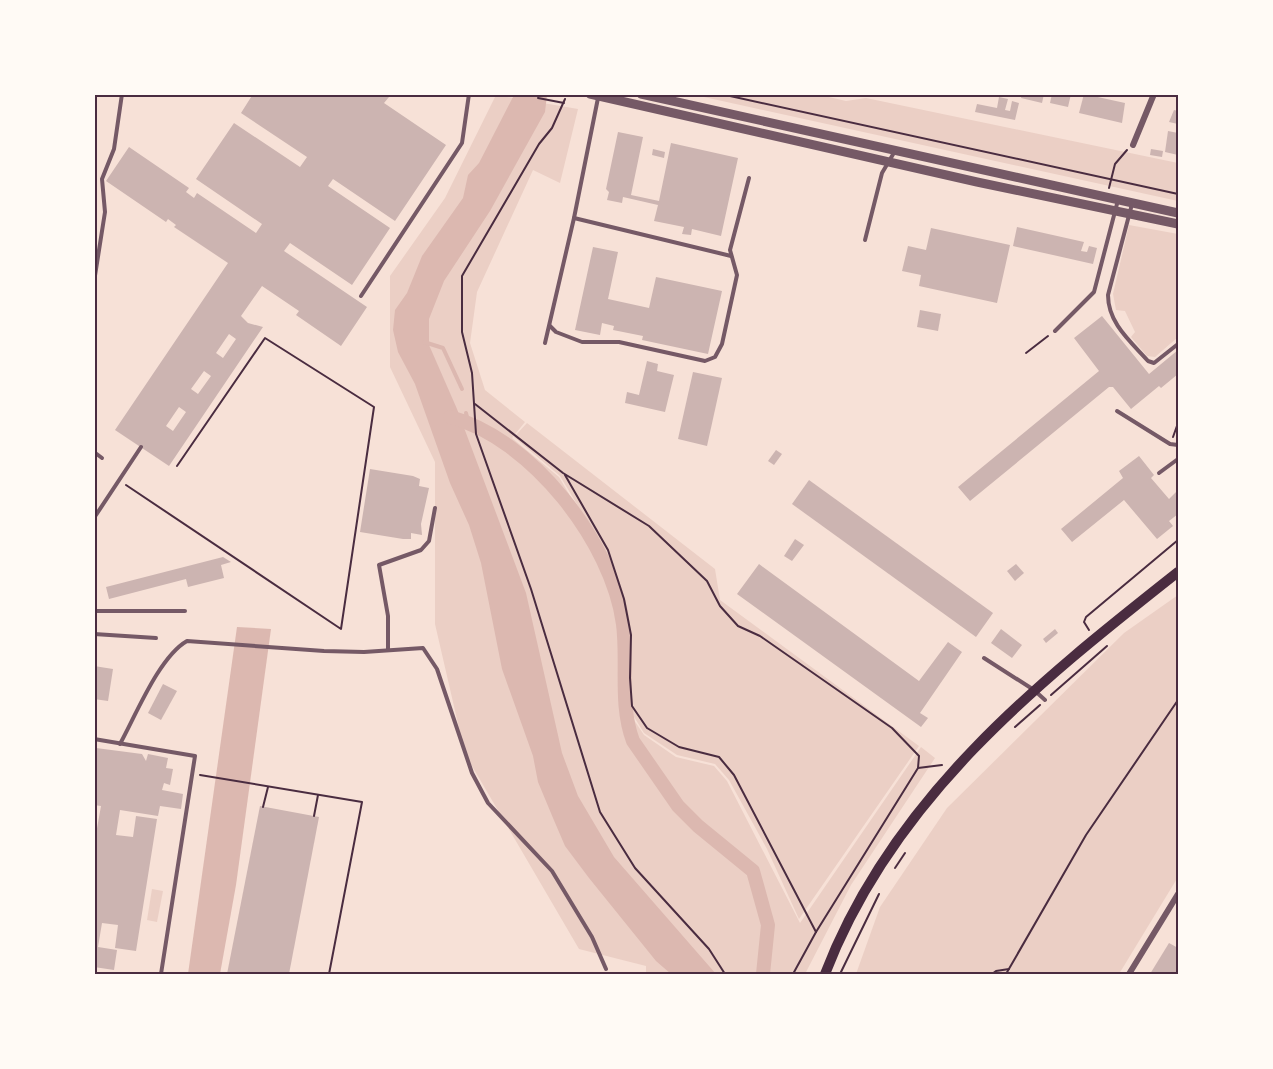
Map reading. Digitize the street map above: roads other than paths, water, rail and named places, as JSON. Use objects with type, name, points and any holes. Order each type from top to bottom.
[{"type":"main road","points":[[825,975],[864,893],[904,830],[991,729],[1034,690],[1179,572]]},
{"type":"street","points":[[641,94],[1179,213]]},
{"type":"street","points":[[1133,145],[1154,94]]},
{"type":"street","points":[[596,95],[891,160],[977,182],[1179,224]]},
{"type":"street","points":[[1130,975],[1179,894]]},
{"type":"lane","points":[[94,282],[105,212],[102,179],[114,149],[122,94]]},
{"type":"lane","points":[[361,296],[462,143],[469,94]]},
{"type":"lane","points":[[545,343],[574,218],[596,95]]},
{"type":"lane","points":[[865,240],[882,173],[895,150]]},
{"type":"lane","points":[[550,326],[556,332],[582,342],[619,342],[705,361],[712,359],[722,345],[737,275],[736,263],[731,256],[732,241],[748,178]]},
{"type":"lane","points":[[1055,331],[1094,292],[1119,200]]},
{"type":"lane","points":[[1132,203],[1108,295],[1108,310],[1118,327],[1148,361],[1154,363],[1179,344]]},
{"type":"lane","points":[[574,218],[731,256]]},
{"type":"lane","points":[[1116,411],[1171,444],[1179,445]]},
{"type":"lane","points":[[94,518],[141,447]]},
{"type":"lane","points":[[94,452],[102,458]]},
{"type":"lane","points":[[1159,473],[1179,459]]},
{"type":"lane","points":[[388,649],[388,616],[379,565],[422,550],[429,541],[435,508]]},
{"type":"lane","points":[[94,611],[184,611]]},
{"type":"lane","points":[[94,634],[156,638]]},
{"type":"lane","points":[[120,744],[163,666],[178,646],[195,640],[272,648],[364,652],[423,648],[436,669],[472,773],[488,802],[552,871],[592,937],[606,969]]},
{"type":"lane","points":[[984,658],[1034,690],[1045,700]]},
{"type":"lane","points":[[94,739],[195,756],[161,975]]},
{"type":"waterway","points":[[424,342],[443,348],[462,389]]},
{"type":"waterway","points":[[466,413],[468,421]]},
{"type":"waterway","points":[[450,417],[480,429],[510,447],[537,470],[563,498],[585,528],[603,560],[616,592],[623,624],[626,713],[633,741],[678,806],[698,826],[753,871],[768,925],[763,974]]}]
